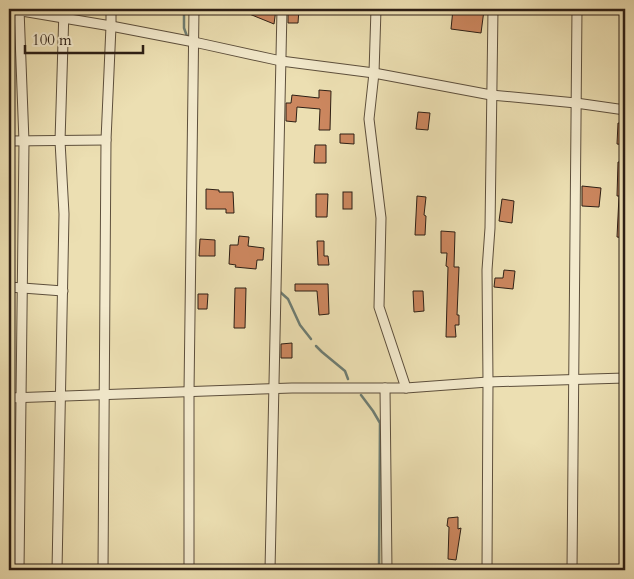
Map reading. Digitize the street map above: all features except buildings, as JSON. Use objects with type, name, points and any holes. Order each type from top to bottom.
[{"type":"street","points":[[19,570],[24,142],[16,9],[64,13],[111,26],[281,61],[374,73],[491,95],[576,103],[625,110]]},
{"type":"street","points":[[103,570],[106,140],[111,9]]},
{"type":"street","points":[[189,570],[189,392],[194,9]]},
{"type":"street","points":[[270,570],[282,9]]},
{"type":"street","points":[[376,9],[374,73],[369,120],[381,218],[379,307],[406,388]]},
{"type":"street","points":[[486,570],[487,270],[490,228],[493,9]]},
{"type":"street","points":[[572,570],[577,9]]},
{"type":"street","points":[[57,570],[64,214],[60,141],[64,13]]},
{"type":"street","points":[[9,141],[106,140]]},
{"type":"street","points":[[9,287],[63,290]]},
{"type":"street","points":[[9,398],[273,389],[406,388],[488,382],[625,378]]},
{"type":"street","points":[[385,388],[387,570]]},
{"type":"waterway","points":[[184,9],[184,28],[188,39]]},
{"type":"waterway","points":[[279,291],[288,299],[300,325],[311,339]]},
{"type":"waterway","points":[[316,346],[345,371],[348,379]]},
{"type":"waterway","points":[[361,395],[380,423],[379,570]]}]
